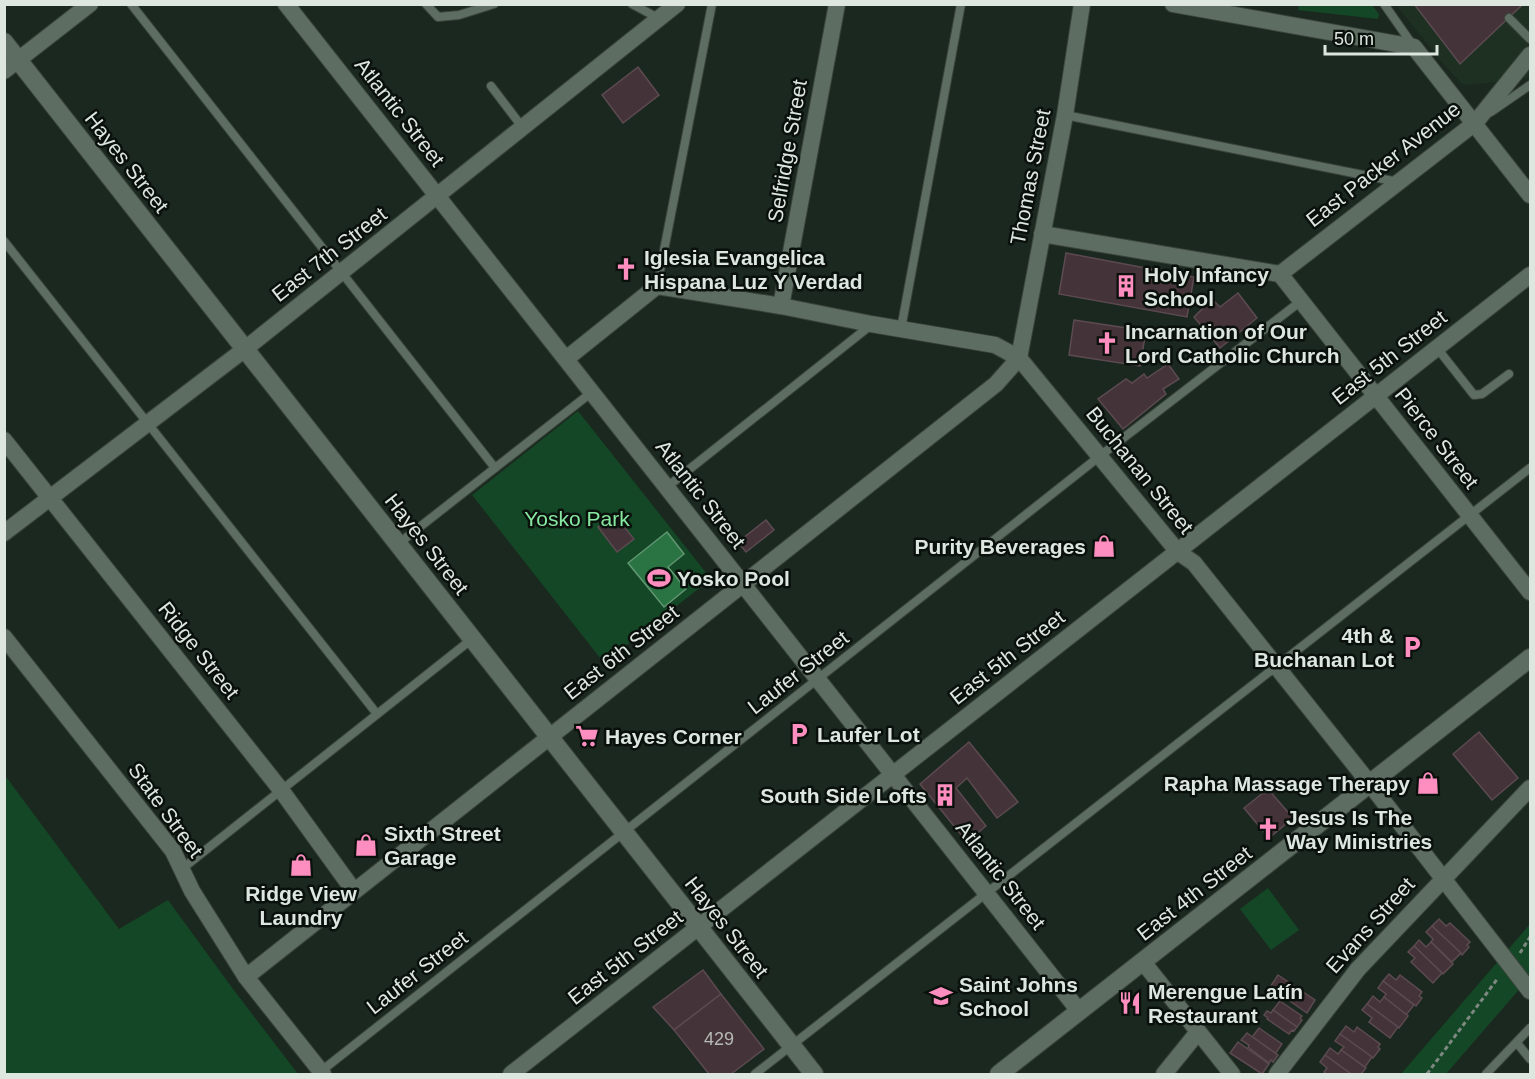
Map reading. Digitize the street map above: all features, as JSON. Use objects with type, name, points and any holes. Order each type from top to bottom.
[{"type":"street","points":[[12,66],[90,4]]},
{"type":"street","name":"Atlantic Street","points":[[286,4],[1079,1011]]},
{"type":"street","name":"East 7th Street","points":[[4,533],[245,349],[677,4]]},
{"type":"street","name":"Selfridge Street","points":[[781,306],[837,4]]},
{"type":"street","name":"Thomas Street","points":[[1019,358],[1065,115],[1082,4]]},
{"type":"street","points":[[1173,4],[1414,47],[1530,195]]},
{"type":"street","name":"Hayes Street","points":[[4,42],[12,66],[245,349],[814,1074]]},
{"type":"street","name":"East Packer Avenue","points":[[1280,274],[1475,123],[1530,55]]},
{"type":"street","points":[[1042,234],[1280,274]]},
{"type":"street","name":"Pierce Street","points":[[1280,274],[1530,592]]},
{"type":"street","name":"East 5th Street","points":[[511,1074],[1530,275]]},
{"type":"street","points":[[566,359],[657,286]]},
{"type":"street","name":"Buchanan Street","points":[[657,286],[995,345],[1019,358],[1178,552],[1194,563],[1370,784],[1530,991]]},
{"type":"street","name":"East 6th Street","points":[[246,977],[996,384],[1019,358]]},
{"type":"street","name":"Ridge Street","points":[[4,440],[281,790],[354,891]]},
{"type":"street","name":"State Street","points":[[4,637],[173,851],[192,891],[246,977],[321,1073]]},
{"type":"street","name":"East 4th Street","points":[[999,1074],[1530,658]]},
{"type":"street","name":"Evans Street","points":[[1277,1074],[1358,969],[1530,788]]},
{"type":"street","points":[[1143,962],[1232,1074]]},
{"type":"street","points":[[1164,1074],[1198,1032]]},
{"type":"lane","points":[[131,4],[495,468]]},
{"type":"lane","points":[[426,4],[438,17],[459,15],[494,4]]},
{"type":"lane","points":[[632,4],[660,19]]},
{"type":"lane","points":[[657,286],[712,4]]},
{"type":"lane","points":[[901,329],[961,4]]},
{"type":"lane","points":[[1384,4],[1414,47]]},
{"type":"lane","points":[[1509,18],[1530,39]]},
{"type":"lane","points":[[491,86],[523,128]]},
{"type":"lane","points":[[1475,123],[1530,86]]},
{"type":"lane","points":[[1065,115],[1399,182]]},
{"type":"lane","points":[[4,241],[377,714]]},
{"type":"lane","name":"Laufer Street","points":[[321,1073],[1100,456],[1301,301]]},
{"type":"lane","points":[[667,487],[871,324]]},
{"type":"lane","points":[[1437,348],[1474,395],[1482,394],[1509,374]]},
{"type":"lane","points":[[398,544],[592,392]]},
{"type":"lane","points":[[755,1074],[1530,468]]},
{"type":"lane","points":[[183,868],[472,639]]},
{"type":"lane","points":[[1486,1074],[1530,1028]]},
{"type":"lane","points":[[1516,1043],[1530,1059]]},
{"type":"path","points":[[1519,955],[1522,946],[1530,937]]},
{"type":"path","points":[[1427,1074],[1498,978]]},
{"type":"shaded area","points":[[1396,5],[1530,5],[1530,78],[1462,84]]},
{"type":"shaded area","name":"Yosko Pool","points":[[667,532],[684,554],[668,567],[686,589],[664,607],[628,563]]},
{"type":"green space","points":[[1299,5],[1372,5],[1379,14],[1378,19],[1298,10]]},
{"type":"green space","name":"Yosko Park","points":[[578,411],[711,579],[604,663],[472,495]]},
{"type":"green space","points":[[4,774],[119,929],[168,900],[298,1074],[5,1074]]},
{"type":"green space","points":[[1268,888],[1299,930],[1271,950],[1240,909]]},
{"type":"green space","points":[[1530,924],[1530,977],[1446,1074],[1401,1074]]},
{"type":"building","points":[[1414,4],[1520,4],[1521,6],[1460,64]]},
{"type":"building","points":[[638,67],[659,95],[623,123],[602,95]]},
{"type":"building","name":"Holy Infancy School","points":[[1066,253],[1194,277],[1187,317],[1059,294]]},
{"type":"building","points":[[1238,293],[1257,318],[1220,348],[1194,317],[1212,299],[1220,307]]},
{"type":"building","name":"Incarnation of Our Lord Catholic Church","points":[[1074,320],[1146,331],[1140,366],[1069,355]]},
{"type":"building","points":[[1168,364],[1179,379],[1163,389],[1166,394],[1123,429],[1098,399],[1126,379],[1132,383],[1144,374],[1147,378]]},
{"type":"building","points":[[614,514],[634,539],[617,552],[598,527]]},
{"type":"building","points":[[766,520],[774,530],[746,552],[738,542]]},
{"type":"building","points":[[1479,732],[1518,778],[1492,800],[1453,754]]},
{"type":"building","name":"South Side Lofts","points":[[969,742],[1018,802],[997,818],[967,778],[956,788],[986,826],[967,842],[920,784]]},
{"type":"building","points":[[1268,789],[1293,818],[1269,838],[1244,808]]},
{"type":"building","points":[[1439,919],[1446,926],[1450,923],[1470,942],[1462,955],[1432,926]]},
{"type":"building","points":[[1432,926],[1461,953],[1452,962],[1431,942],[1433,939],[1426,932]]},
{"type":"building","points":[[1419,940],[1426,947],[1431,942],[1453,964],[1443,974],[1414,946]]},
{"type":"building","points":[[1414,946],[1442,973],[1433,983],[1411,962],[1415,958],[1408,952]]},
{"type":"building","points":[[703,970],[721,994],[674,1030],[653,1007]]},
{"type":"building","points":[[1389,974],[1396,980],[1400,975],[1422,992],[1419,996],[1422,998],[1416,1006],[1383,981]]},
{"type":"building","points":[[1278,975],[1315,1000],[1307,1013],[1270,987]]},
{"type":"building","points":[[1383,981],[1414,1005],[1406,1015],[1384,997],[1386,994],[1378,988]]},
{"type":"building","points":[[721,994],[764,1049],[731,1074],[709,1074],[674,1030]]},
{"type":"building","points":[[1373,996],[1380,1002],[1384,997],[1408,1016],[1399,1028],[1367,1004]]},
{"type":"building","points":[[1280,1001],[1302,1016],[1297,1027],[1273,1010]]},
{"type":"building","points":[[1367,1004],[1398,1027],[1390,1038],[1369,1022],[1372,1018],[1362,1010]]},
{"type":"building","points":[[1273,1010],[1297,1027],[1294,1031],[1292,1030],[1289,1034],[1267,1019],[1264,1015],[1267,1011],[1271,1013]]},
{"type":"building","points":[[1346,1026],[1354,1032],[1357,1027],[1380,1044],[1378,1047],[1380,1049],[1373,1058],[1340,1034]]},
{"type":"building","points":[[1259,1028],[1282,1044],[1275,1054],[1252,1037]]},
{"type":"building","points":[[1247,1033],[1278,1055],[1273,1062],[1271,1060],[1269,1063],[1241,1040]]},
{"type":"building","points":[[1340,1034],[1372,1057],[1365,1067],[1341,1050],[1344,1047],[1335,1041]]},
{"type":"building","points":[[1238,1042],[1269,1064],[1262,1074],[1230,1053]]},
{"type":"building","points":[[1330,1048],[1338,1054],[1341,1050],[1366,1068],[1361,1074],[1351,1074],[1325,1055]]},
{"type":"building","points":[[1325,1055],[1351,1074],[1324,1072],[1327,1068],[1320,1062]]},
{"type":"place","name":"Iglesia Evangelica Hispana Luz Y Verdad","points":[[626,269]]},
{"type":"place","name":"Holy Infancy School","points":[[1126,286]]},
{"type":"place","name":"Incarnation of Our Lord Catholic Church","points":[[1107,343]]},
{"type":"place","name":"Purity Beverages","points":[[1104,546]]},
{"type":"place","name":"Yosko Pool","points":[[659,578]]},
{"type":"place","name":"4th & Buchanan Lot","points":[[1412,647]]},
{"type":"place","name":"Laufer Lot","points":[[799,734]]},
{"type":"place","name":"Hayes Corner","points":[[587,736]]},
{"type":"place","name":"Rapha Massage Therapy","points":[[1428,783]]},
{"type":"place","name":"South Side Lofts","points":[[945,795]]},
{"type":"place","name":"Jesus Is The Way Ministries","points":[[1268,829]]},
{"type":"place","name":"Sixth Street Garage","points":[[366,845]]},
{"type":"place","name":"Ridge View Laundry","points":[[301,865]]},
{"type":"place","name":"Saint Johns School","points":[[941,996]]},
{"type":"place","name":"Merengue Latín Restaurant","points":[[1130,1003]]}]
